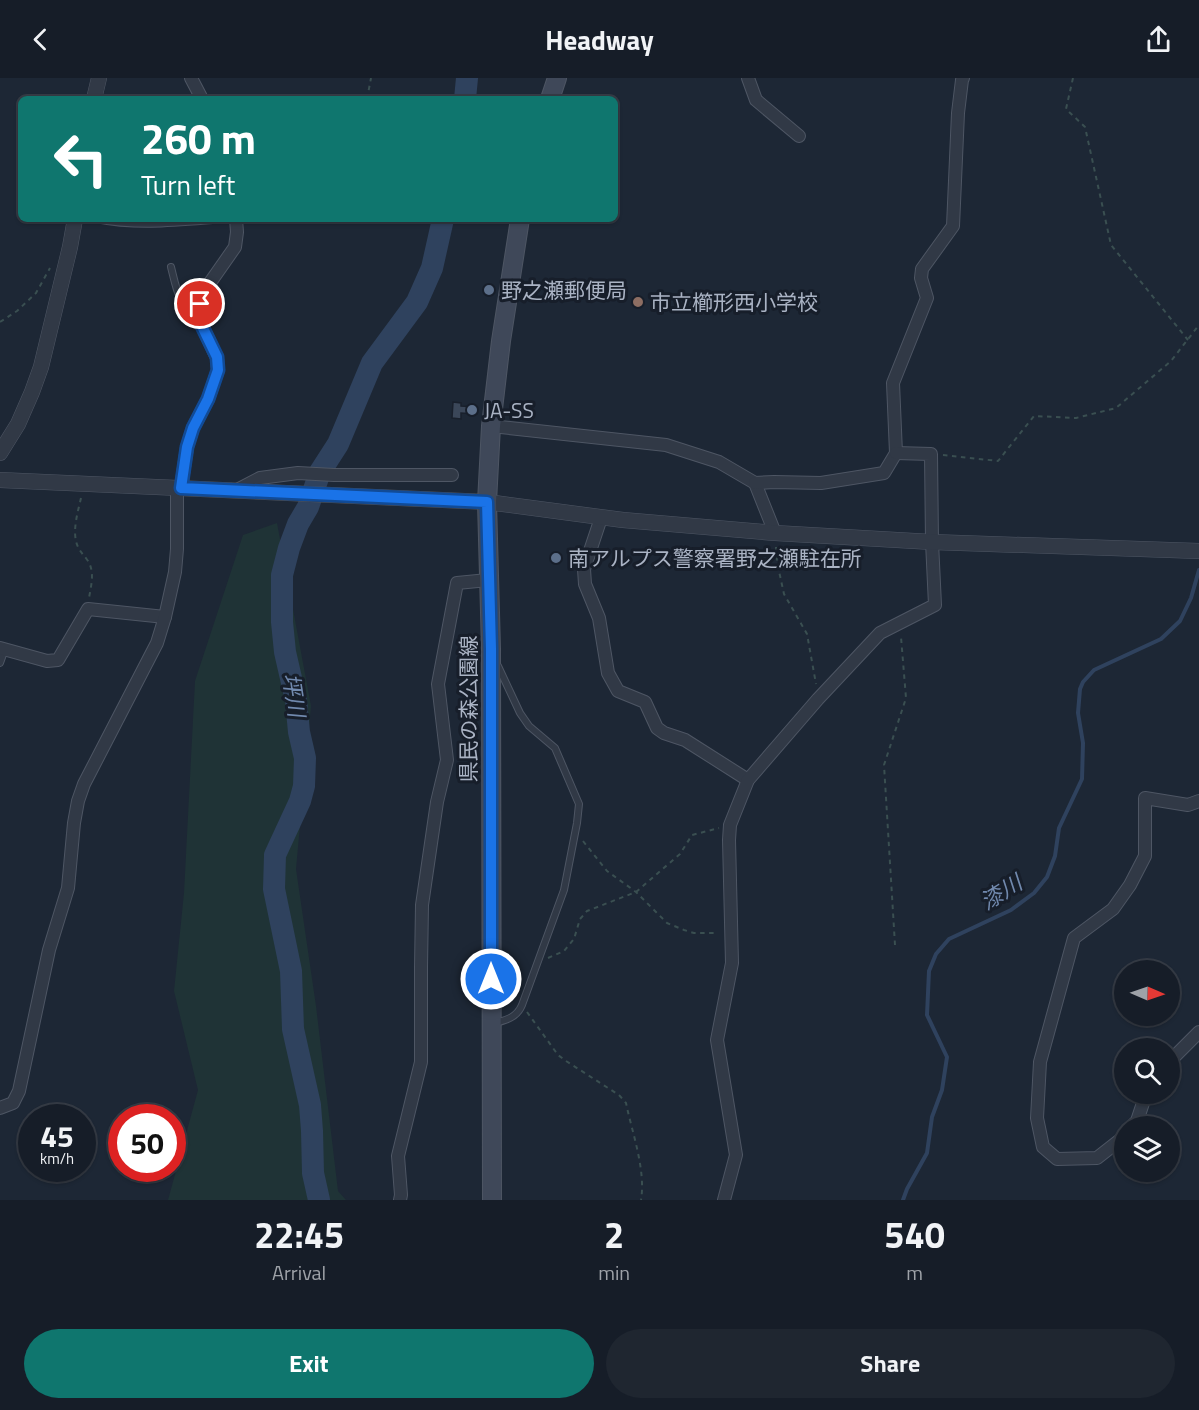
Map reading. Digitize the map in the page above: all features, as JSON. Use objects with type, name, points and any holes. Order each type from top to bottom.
[{"type":"main road","points":[[551,96],[557,78]]},
{"type":"main road","name":"県民の森公園線","points":[[492,1200],[491,649],[487,502],[491,426],[501,341],[520,222]]},
{"type":"street","points":[[95,96],[99,78]]},
{"type":"street","points":[[191,78],[200,96]]},
{"type":"street","points":[[748,78],[756,100],[799,136]]},
{"type":"street","points":[[491,426],[666,445],[719,462],[755,483],[821,483],[884,473],[896,453],[893,383],[927,298],[921,278],[922,269],[953,226],[960,79]]},
{"type":"street","points":[[0,453],[18,424],[32,392],[74,222]]},
{"type":"street","points":[[0,1108],[13,1103],[20,1091],[49,950],[68,888],[78,801],[84,784],[157,643],[165,617],[175,572],[179,488],[187,447],[218,370],[217,357],[199,320],[200,304],[207,287],[235,247],[236,222]]},
{"type":"street","points":[[724,1200],[736,1155],[717,1040],[732,963],[730,825],[748,780],[818,699],[880,633],[935,605],[931,454],[896,453]]},
{"type":"street","points":[[236,491],[260,478],[298,474],[452,475]]},
{"type":"street","points":[[0,480],[487,502],[601,518],[775,533],[932,542],[1199,551]]},
{"type":"street","points":[[755,483],[775,533]]},
{"type":"street","points":[[601,518],[584,569],[585,584],[599,618],[608,673],[618,691],[645,702],[657,728],[664,733],[686,740],[748,780]]},
{"type":"street","points":[[400,1200],[398,1156],[421,1062],[423,906],[437,802],[447,760],[438,684],[457,583],[488,580]]},
{"type":"street","points":[[3,649],[47,662],[58,660],[88,609],[165,617]]},
{"type":"street","points":[[1114,1145],[1097,1158],[1057,1159],[1043,1148],[1037,1118],[1040,1062],[1074,938],[1113,909],[1130,885],[1145,856],[1144,798],[1188,805],[1199,801]]},
{"type":"street","points":[[1180,1051],[1199,1032]]},
{"type":"lane","points":[[108,222],[136,224],[190,222]]},
{"type":"lane","points":[[171,267],[178,294],[188,310],[199,320]]},
{"type":"lane","points":[[0,663],[3,649]]},
{"type":"lane","points":[[491,649],[520,712],[530,726],[555,748],[579,804],[564,890],[520,1011],[510,1019],[492,1024]]},
{"type":"path","points":[[368,96],[371,78]]},
{"type":"path","points":[[1073,78],[1066,109],[1085,127],[1111,245],[1188,340]]},
{"type":"path","points":[[0,322],[17,311],[36,293],[53,263]]},
{"type":"path","points":[[931,454],[998,461],[1034,416],[1076,418],[1116,408],[1171,361],[1199,325]]},
{"type":"path","points":[[83,484],[75,538],[78,549],[88,561],[91,569],[88,609]]},
{"type":"path","points":[[775,533],[777,562],[784,594],[807,634],[818,699]]},
{"type":"path","points":[[895,945],[884,765],[906,698],[902,641],[897,624]]},
{"type":"path","points":[[538,962],[564,951],[574,939],[580,919],[587,911],[636,892],[680,854],[692,835],[730,825]]},
{"type":"path","points":[[575,832],[607,871],[636,892],[667,923],[694,933],[731,933]]},
{"type":"path","points":[[522,1005],[558,1055],[619,1095],[626,1103],[639,1163],[641,1200]]},
{"type":"green space","points":[[277,523],[311,706],[296,869],[316,1006],[338,1191],[346,1200],[168,1200],[173,1182],[186,1182],[186,1134],[198,1090],[174,991],[184,893],[195,681],[243,535]]},
{"type":"building","points":[[453,402],[461,403],[461,406],[477,407],[477,414],[461,413],[461,419],[452,418]]},
{"type":"waterway","name":"坪川","points":[[465,96],[467,78]]},
{"type":"waterway","name":"坪川","points":[[319,1200],[313,1173],[310,1105],[293,1029],[291,971],[274,889],[275,855],[300,801],[304,786],[305,758],[299,732],[296,700],[285,652],[282,622],[282,575],[289,548],[298,524],[308,507],[320,472],[338,444],[372,363],[417,302],[432,268],[442,222]]},
{"type":"waterway","name":"漆川","points":[[903,1200],[927,1153],[932,1117],[942,1090],[947,1057],[927,1015],[929,971],[936,954],[949,939],[1011,910],[1034,893],[1047,877],[1055,856],[1059,828],[1082,779],[1083,743],[1078,713],[1080,689],[1083,682],[1094,670],[1161,639],[1180,621],[1191,598],[1199,570]]},
{"type":"place","name":"野之瀬郵便局","points":[[489,290]]},
{"type":"place","name":"市立櫛形西小学校","points":[[638,302]]},
{"type":"place","name":"JA-SS","points":[[472,410]]},
{"type":"place","name":"南アルプス警察署野之瀬駐在所","points":[[556,558]]},
{"type":"route","points":[[200,304],[199,320],[217,357],[218,370],[187,447],[181,488],[487,502],[491,649],[491,979]]}]
